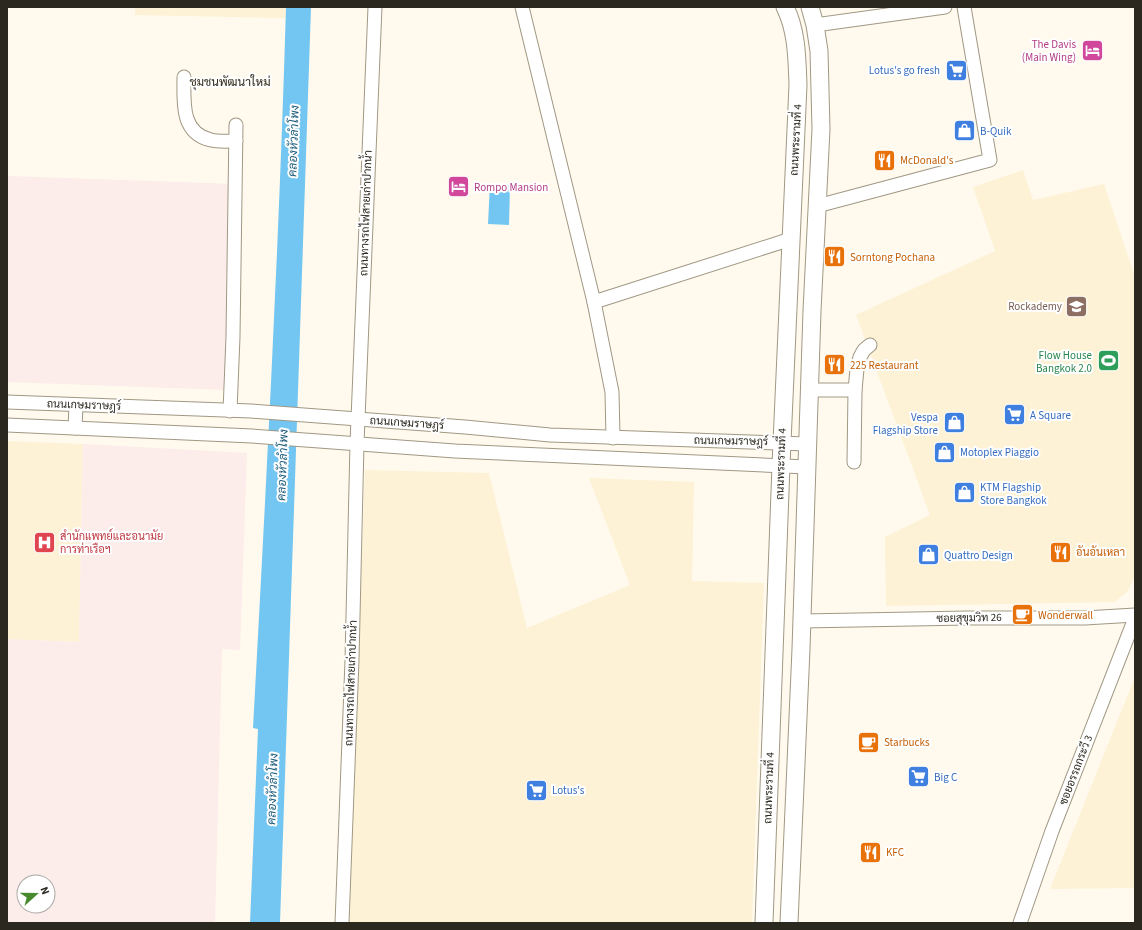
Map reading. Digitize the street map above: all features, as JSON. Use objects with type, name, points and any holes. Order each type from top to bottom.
[{"type":"main road","name":"ถนนพระรามที่ 4","points":[[764,923],[780,465],[798,85],[794,32],[785,7]]},
{"type":"main road","name":"ถนนพระรามที่ 4","points":[[789,923],[821,129],[819,50],[815,25],[810,7]]},
{"type":"street","name":"ถนนทางรถไฟสายเก่าปากน้ำ","points":[[342,923],[352,660],[357,443],[375,7]]},
{"type":"street","points":[[522,7],[594,302],[612,392],[613,438]]},
{"type":"street","points":[[815,25],[945,7]]},
{"type":"street","points":[[817,206],[990,160],[964,7]]},
{"type":"street","points":[[184,77],[184,112],[187,122],[193,130],[201,136],[211,140],[236,141]]},
{"type":"street","points":[[230,411],[236,125]]},
{"type":"street","points":[[594,302],[791,239]]},
{"type":"street","points":[[854,462],[855,390],[858,362],[864,350],[870,345]]},
{"type":"street","points":[[810,390],[855,390]]},
{"type":"street","name":"ถนนเกษมราษฎร์","points":[[7,402],[251,411],[550,435],[808,444]]},
{"type":"street","points":[[75,428],[76,404]]},
{"type":"street","name":"ถนนเกษมราษฎร์","points":[[7,425],[252,436],[455,451],[807,466]]},
{"type":"street","points":[[549,455],[550,435]]},
{"type":"street","name":"ซอยสุขุมวิท 26","points":[[802,621],[968,618],[1085,618],[1135,615]]},
{"type":"street","name":"ซอยอรรถกระวี 3","points":[[1020,923],[1052,831],[1135,618]]},
{"type":"shaded area","points":[[135,7],[286,7],[285,18],[135,15]]},
{"type":"shaded area","name":"A Square","points":[[1023,170],[1033,200],[1104,184],[1135,277],[1135,575],[1128,591],[1115,602],[886,606],[885,537],[930,515],[856,315],[995,251],[973,187]]},
{"type":"shaded area","points":[[7,176],[234,184],[228,390],[7,382]]},
{"type":"shaded area","name":"สำนักแพทย์และอนามัย การท่าเรือฯ","points":[[7,441],[83,444],[79,642],[7,639]]},
{"type":"shaded area","points":[[83,444],[247,453],[240,650],[222,649],[215,923],[7,923],[7,639],[79,642]]},
{"type":"shaded area","points":[[365,470],[489,473],[527,628],[630,585],[589,478],[694,482],[692,581],[764,583],[752,923],[349,923]]},
{"type":"shaded area","points":[[1135,677],[1135,888],[1050,889]]},
{"type":"water","name":"คลองหัวลำโพง","points":[[286,7],[311,7],[280,923],[250,923],[258,729],[253,728],[276,277]]},
{"type":"water","points":[[490,184],[510,185],[509,225],[488,224]]},
{"type":"place","name":"The Davis (Main Wing)","points":[[1092,50]]},
{"type":"place","name":"Lotus's go fresh","points":[[956,70]]},
{"type":"place","name":"B-Quik","points":[[965,131]]},
{"type":"place","name":"McDonald's","points":[[884,160]]},
{"type":"place","name":"Rompo Mansion","points":[[459,187]]},
{"type":"place","name":"Sorntong Pochana","points":[[834,257]]},
{"type":"place","name":"Rockademy","points":[[1077,306]]},
{"type":"place","name":"Flow House Bangkok 2.0","points":[[1108,361]]},
{"type":"place","name":"225 Restaurant","points":[[834,365]]},
{"type":"place","name":"A Square","points":[[1014,415]]},
{"type":"place","name":"Vespa Flagship Store","points":[[954,423]]},
{"type":"place","name":"Motoplex Piaggio","points":[[945,452]]},
{"type":"place","name":"KTM Flagship Store Bangkok","points":[[964,493]]},
{"type":"place","name":"สำนักแพทย์และอนามัย การท่าเรือฯ","points":[[44,542]]},
{"type":"place","name":"อันอันเหลา","points":[[1061,552]]},
{"type":"place","name":"Quattro Design","points":[[929,555]]},
{"type":"place","name":"Wonderwall","points":[[1023,615]]},
{"type":"place","name":"Starbucks","points":[[869,742]]},
{"type":"place","name":"Big C","points":[[918,777]]},
{"type":"place","name":"Lotus's","points":[[537,790]]},
{"type":"place","name":"KFC","points":[[871,852]]},
{"type":"district","name":"ชุมชนพัฒนาใหม่","points":[[230,82]]}]
